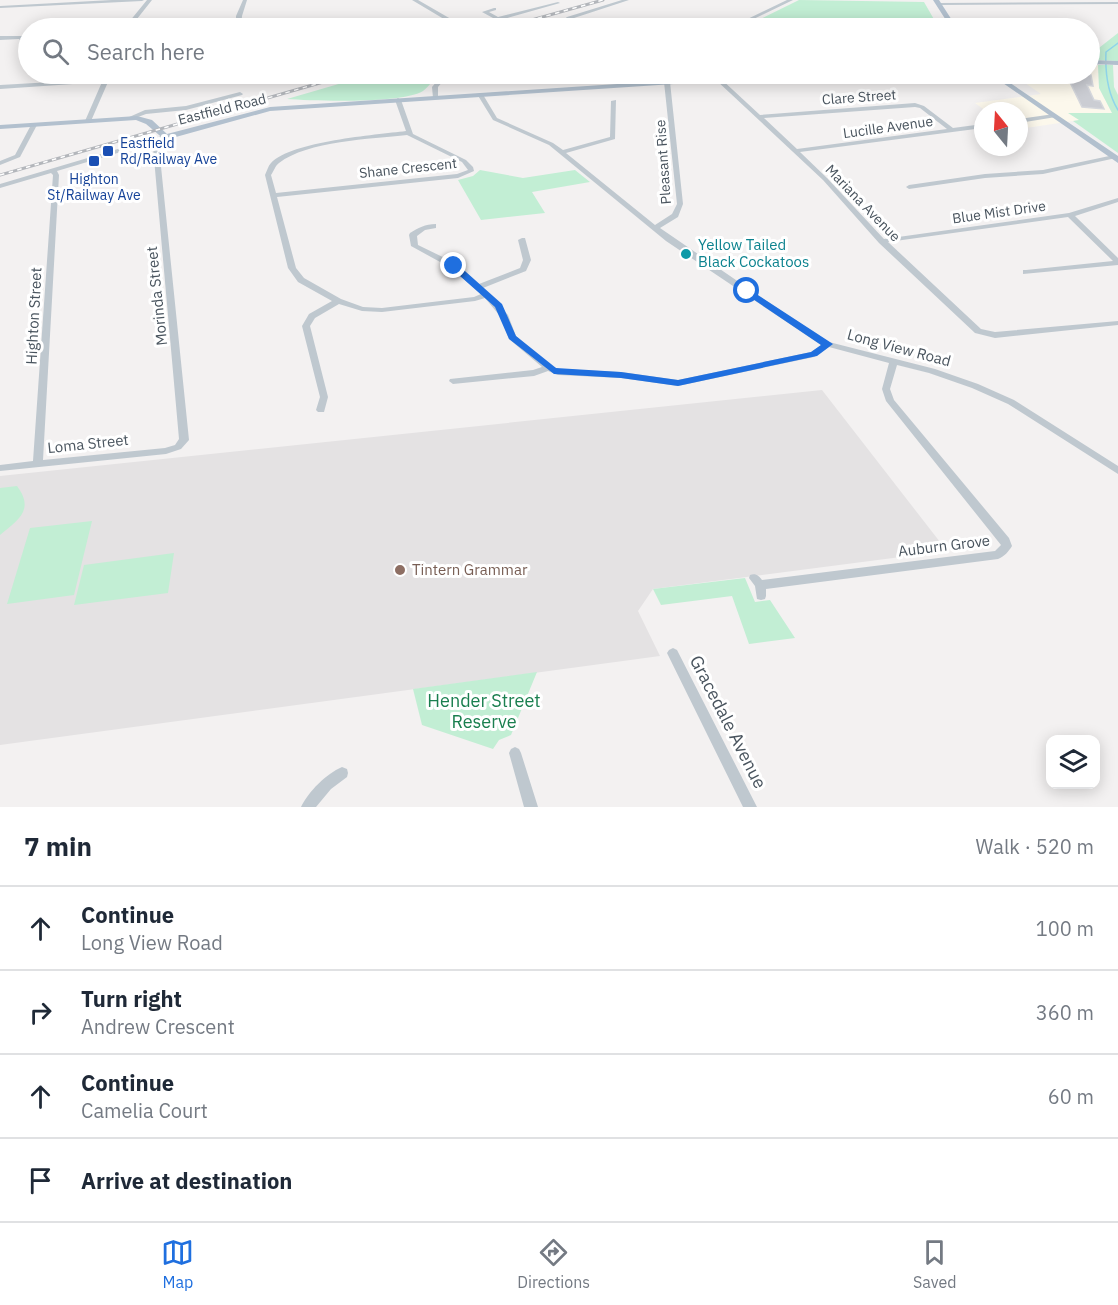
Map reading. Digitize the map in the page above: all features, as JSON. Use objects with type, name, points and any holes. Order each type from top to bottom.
[{"type":"main road","points":[[937,2],[947,18]]},
{"type":"main road","name":"Eastfield Road","points":[[0,127],[130,118],[144,120],[160,132],[265,110],[636,84]]},
{"type":"main road","points":[[1008,84],[1055,114]]},
{"type":"main road","points":[[1015,84],[1117,158]]},
{"type":"street","points":[[0,8],[142,0]]},
{"type":"street","points":[[134,18],[150,0]]},
{"type":"street","points":[[239,18],[245,0]]},
{"type":"street","points":[[414,0],[445,18]]},
{"type":"street","points":[[569,18],[627,0]]},
{"type":"street","points":[[753,18],[791,0]]},
{"type":"street","points":[[937,2],[1118,3]]},
{"type":"street","points":[[502,18],[558,3]]},
{"type":"street","points":[[494,9],[485,12],[496,18]]},
{"type":"street","points":[[0,38],[18,37]]},
{"type":"street","points":[[0,87],[53,84]]},
{"type":"street","points":[[88,121],[104,84]]},
{"type":"street","points":[[435,97],[435,87],[438,84]]},
{"type":"street","name":"Pleasant Rise","points":[[655,228],[675,215],[680,204],[667,84]]},
{"type":"street","name":"Mariana Avenue","points":[[723,84],[796,151],[882,241],[975,328],[995,335],[1118,323]]},
{"type":"street","name":"Eastfield Road","points":[[130,118],[146,112],[186,108],[240,94]]},
{"type":"street","name":"Long View Road","points":[[480,94],[495,119],[551,144],[563,152],[655,228],[822,343],[943,375],[1011,402],[1118,471]]},
{"type":"street","points":[[398,100],[408,133],[308,147],[285,155],[273,163],[268,171],[294,272],[302,280],[354,308],[382,310],[474,299],[487,295]]},
{"type":"street","points":[[563,152],[613,138],[615,101]]},
{"type":"street","name":"Clare Street","points":[[759,117],[915,105],[922,107],[952,130]]},
{"type":"street","points":[[1028,119],[1055,114]]},
{"type":"street","points":[[0,163],[18,156],[34,125]]},
{"type":"street","name":"Lucille Avenue","points":[[796,151],[974,127]]},
{"type":"street","points":[[0,186],[153,141],[160,132]]},
{"type":"street","name":"Shane Crescent","points":[[273,195],[458,176],[471,171],[471,168],[464,162],[408,133]]},
{"type":"street","name":"Morinda Street","points":[[153,141],[156,147],[184,438],[178,447]]},
{"type":"street","points":[[909,187],[985,176],[1042,172],[1117,158]]},
{"type":"street","name":"Highton Street","points":[[38,464],[56,175],[53,170]]},
{"type":"street","name":"Blue Mist Drive","points":[[882,241],[1070,215],[1118,200]]},
{"type":"street","points":[[1070,215],[1118,263]]},
{"type":"street","points":[[433,226],[423,228],[413,235],[415,246],[454,266],[478,287],[504,315],[512,337],[548,368],[558,372],[621,375],[678,383],[814,354],[828,344]]},
{"type":"street","points":[[478,287],[523,268],[527,260],[522,240]]},
{"type":"street","points":[[1026,272],[1118,263]]},
{"type":"street","points":[[321,410],[324,397],[307,323],[312,316],[338,301]]},
{"type":"street","name":"Auburn Grove","points":[[758,586],[989,556],[1004,552],[1007,546],[1005,541],[888,398],[886,389],[894,361]]},
{"type":"street","points":[[453,381],[534,373],[548,368]]},
{"type":"street","name":"Loma Street","points":[[0,468],[166,451],[178,447]]},
{"type":"street","name":"Gracedale Avenue","points":[[673,653],[750,807]]},
{"type":"street","points":[[515,753],[531,807]]},
{"type":"street","points":[[308,807],[326,785],[342,773]]},
{"type":"shaded area","points":[[1026,84],[1099,84],[1112,113],[1069,113],[1080,120],[1028,128],[1028,102],[982,102],[1041,94]]},
{"type":"shaded area","name":"Tintern Grammar","points":[[822,390],[947,551],[653,589],[638,611],[660,656],[0,745],[0,476]]},
{"type":"green space","points":[[799,0],[924,2],[933,18],[762,18]]},
{"type":"green space","points":[[1118,33],[1118,61],[1100,60],[1100,47]]},
{"type":"green space","points":[[1100,65],[1113,65],[1114,87],[1118,95],[1118,153],[1073,121],[1079,120],[1068,113],[1112,113],[1099,88]]},
{"type":"green space","points":[[339,84],[430,84],[423,91],[412,95],[378,100],[287,99]]},
{"type":"green space","points":[[480,170],[523,178],[575,170],[590,182],[532,192],[545,213],[481,220],[458,180],[473,176]]},
{"type":"green space","points":[[17,486],[24,502],[22,514],[0,535],[0,488]]},
{"type":"green space","points":[[92,521],[74,595],[7,604],[30,528]]},
{"type":"green space","points":[[174,553],[168,593],[74,605],[84,565]]},
{"type":"green space","points":[[745,578],[755,602],[770,600],[795,638],[749,644],[732,596],[661,605],[653,589]]},
{"type":"green space","name":"Hender Street Reserve","points":[[537,672],[511,735],[499,740],[493,749],[422,725],[413,689]]},
{"type":"building","points":[[1071,84],[1093,84],[1093,86],[1087,85],[1094,100],[1100,101],[1104,109],[1082,107]]},
{"type":"waterway","points":[[1118,43],[1106,52],[1106,75],[1118,110]]},
{"type":"railway","points":[[539,18],[603,0]]},
{"type":"railway","points":[[0,175],[316,84]]},
{"type":"place","name":"Eastfield Rd/Railway Ave","points":[[108,151]]},
{"type":"place","name":"Highton St/Railway Ave","points":[[94,161]]},
{"type":"place","name":"Yellow Tailed Black Cockatoos","points":[[686,254]]},
{"type":"place","name":"Tintern Grammar","points":[[400,570]]},
{"type":"route","points":[[454,266],[499,306],[512,337],[548,368],[558,372],[621,375],[678,383],[814,354],[828,344],[822,343],[747,291]]}]
